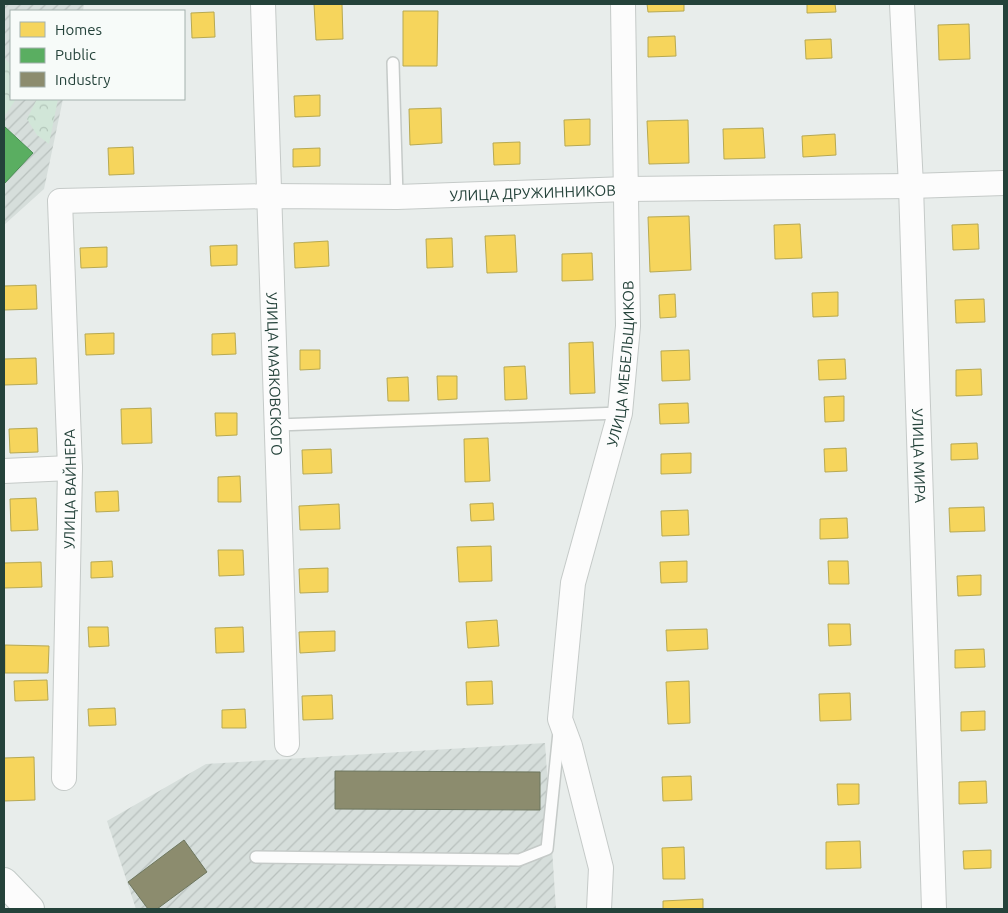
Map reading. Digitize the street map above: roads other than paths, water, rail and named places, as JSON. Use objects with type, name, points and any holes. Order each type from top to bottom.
[{"type":"main road","points":[[4,882],[30,909]]},
{"type":"street","name":"УЛИЦА МАЯКОВСКОГО","points":[[263,4],[287,744]]},
{"type":"street","name":"УЛИЦА МЕБЕЛЬЩИКОВ","points":[[560,719],[573,583],[620,413],[628,326],[623,4]]},
{"type":"street","name":"УЛИЦА МИРА","points":[[902,4],[911,186],[934,909]]},
{"type":"street","name":"УЛИЦА ДРУЖИННИКОВ","points":[[60,201],[270,196],[397,197],[627,189],[911,186],[1004,183]]},
{"type":"street","name":"УЛИЦА ВАЙНЕРА","points":[[60,201],[70,468],[64,778]]},
{"type":"street","points":[[4,471],[70,468]]},
{"type":"street","points":[[560,719],[570,746],[601,868],[599,909]]},
{"type":"lane","points":[[393,63],[397,197]]},
{"type":"lane","points":[[277,425],[620,413]]},
{"type":"lane","points":[[256,857],[519,860],[547,849],[560,719]]}]
